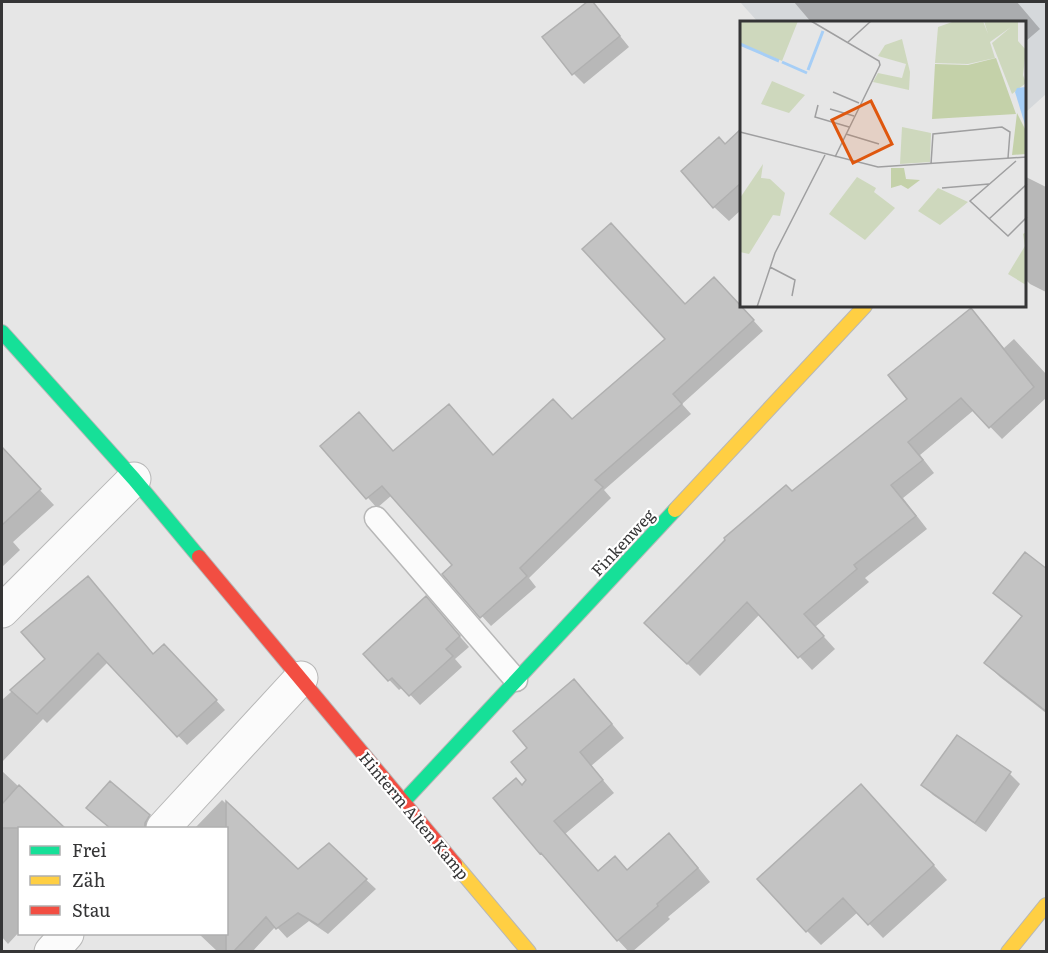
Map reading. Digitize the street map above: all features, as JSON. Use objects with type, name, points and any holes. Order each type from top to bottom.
[{"type":"street","name":"Finkenweg","points":[[404,801],[863,308]]},
{"type":"street","name":"Hinterm Alten Kamp","points":[[2,332],[134,479],[529,951]]},
{"type":"street","points":[[2,611],[134,479]]},
{"type":"street","points":[[164,827],[301,678]]},
{"type":"street","points":[[1008,951],[1047,905]]},
{"type":"street","points":[[51,951],[65,935]]},
{"type":"lane","points":[[376,518],[516,681]]},
{"type":"shaded area","points":[[740,2],[1046,2],[1046,94],[1027,111],[1027,21],[757,21]]},
{"type":"building","points":[[587,2],[593,2],[620,36],[572,75],[542,37]]},
{"type":"building","points":[[740,130],[740,184],[713,208],[681,171],[719,137],[725,144]]},
{"type":"building","points":[[611,223],[685,304],[714,277],[740,305],[740,308],[743,308],[754,320],[673,394],[682,404],[595,480],[603,487],[520,568],[527,576],[480,618],[442,574],[452,565],[382,486],[366,499],[320,446],[359,412],[393,451],[449,404],[493,455],[553,399],[572,419],[665,339],[582,249]]},
{"type":"building","points":[[971,308],[1034,387],[989,428],[961,398],[908,442],[923,460],[891,485],[916,516],[854,565],[857,569],[804,614],[824,636],[798,658],[747,602],[687,664],[644,623],[725,540],[724,538],[786,485],[792,491],[907,399],[888,375]]},
{"type":"building","points":[[2,447],[41,489],[2,525]]},
{"type":"building","points":[[1025,552],[1047,569],[1047,712],[984,663],[1022,616],[993,593]]},
{"type":"building","points":[[88,576],[153,654],[164,644],[217,700],[177,737],[98,653],[37,714],[10,690],[45,659],[21,632]]},
{"type":"building","points":[[426,596],[460,636],[446,649],[453,656],[409,696],[392,678],[388,681],[363,654]]},
{"type":"building","points":[[574,679],[612,724],[580,752],[603,780],[554,821],[598,871],[615,856],[627,870],[669,833],[698,868],[617,941],[493,798],[516,778],[522,785],[526,780],[511,762],[527,748],[513,731]]},
{"type":"building","points":[[957,735],[1011,772],[975,823],[921,785]]},
{"type":"building","points":[[110,781],[150,815],[145,827],[109,827],[86,808]]},
{"type":"building","points":[[861,784],[934,865],[868,925],[843,898],[806,932],[757,879]]},
{"type":"building","points":[[19,785],[64,827],[2,828],[2,804]]},
{"type":"building","points":[[226,801],[298,869],[329,843],[367,879],[318,925],[298,913],[276,929],[266,917],[234,951],[226,951],[228,827],[226,827]]},
{"type":"traffic: fast","points":[[2,332],[134,479],[199,557]]},
{"type":"traffic: fast","points":[[404,801],[675,510]]},
{"type":"traffic: slow","points":[[675,510],[863,308]]},
{"type":"traffic: slow","points":[[455,864],[529,952]]},
{"type":"traffic: slow","points":[[1008,952],[1046,905]]},
{"type":"traffic: jam","points":[[199,557],[455,864]]}]
